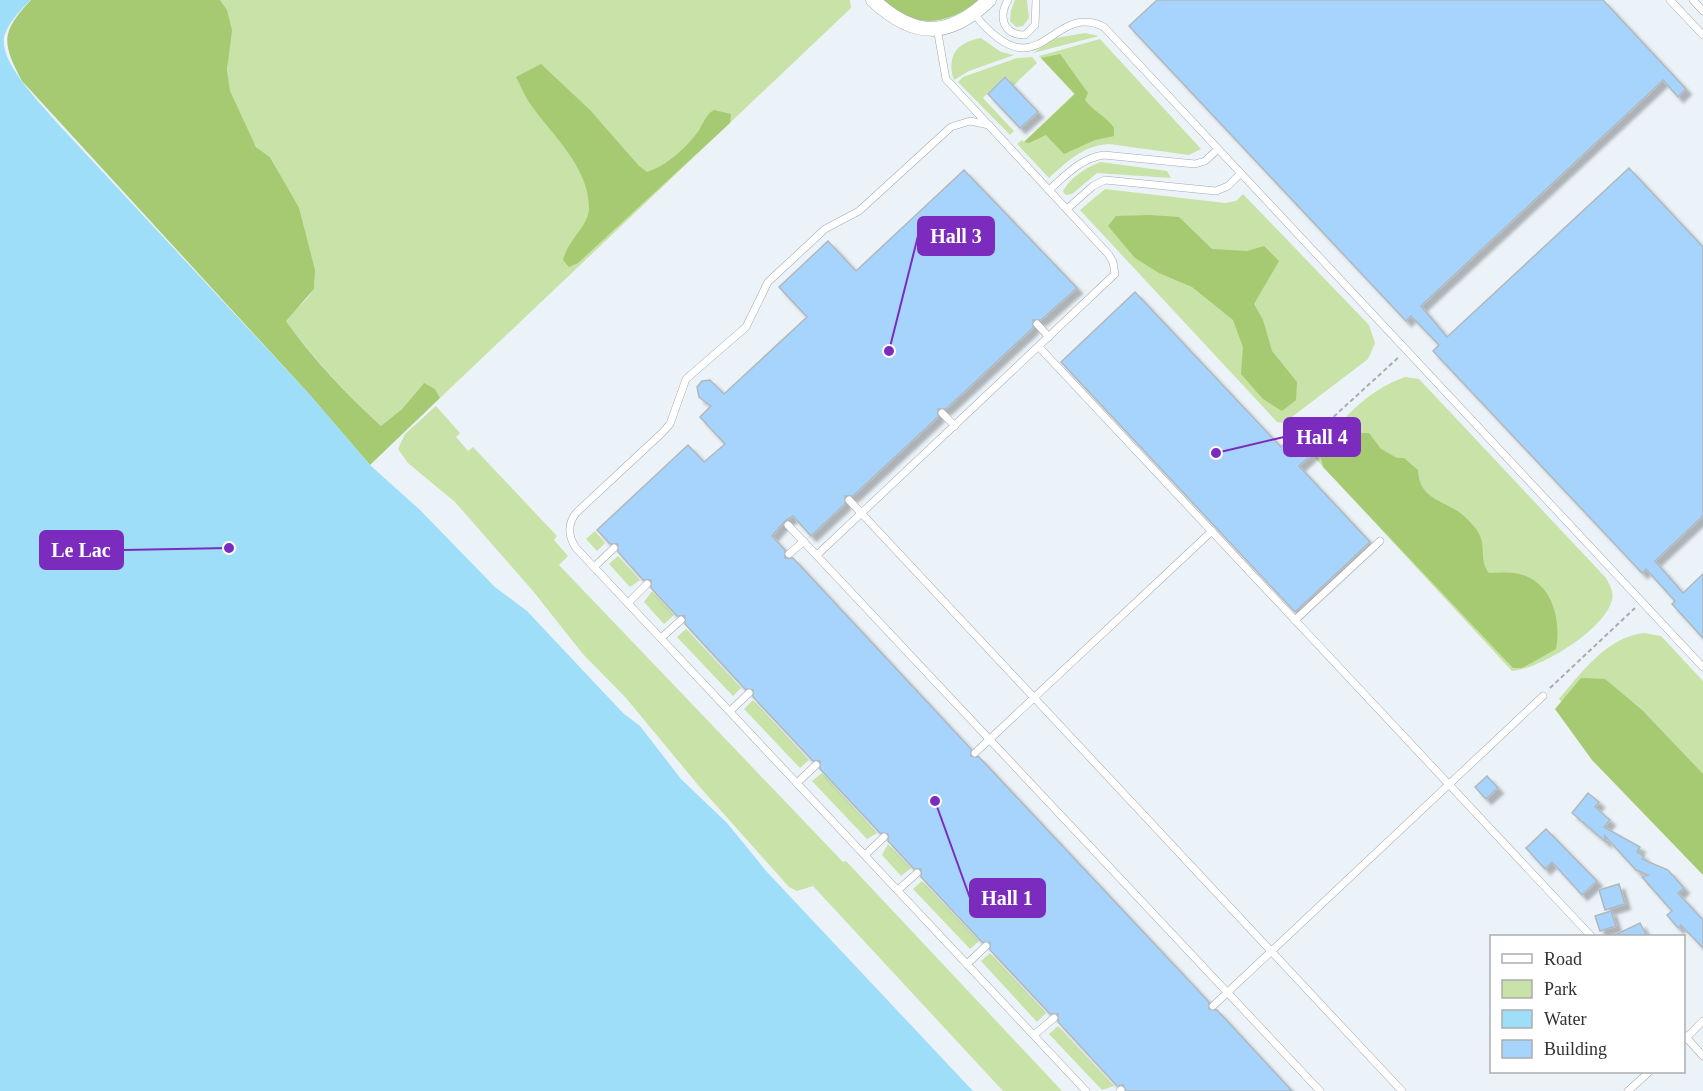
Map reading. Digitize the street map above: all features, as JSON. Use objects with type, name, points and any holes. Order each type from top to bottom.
[{"type":"street","points":[[873,0],[906,25],[937,28],[958,23],[974,14],[989,0]]},
{"type":"lane","points":[[1008,0],[1003,24],[1008,31],[1017,35],[1025,35],[1035,25],[1036,0]]},
{"type":"lane","points":[[1670,0],[1703,35]]},
{"type":"lane","points":[[1692,0],[1703,11]]},
{"type":"lane","points":[[974,14],[1000,42],[1021,49],[1031,47],[1056,30],[1075,24],[1099,23],[1109,31],[1217,150],[1703,667]]},
{"type":"lane","points":[[818,555],[1115,274],[1109,255],[946,79],[937,28]]},
{"type":"lane","points":[[989,125],[970,121],[951,127],[859,211],[825,229],[768,282],[751,321],[686,379],[670,424],[572,518],[569,529],[572,541],[594,567],[1086,1091]]},
{"type":"lane","points":[[1049,190],[1077,165],[1094,156],[1104,155],[1195,165],[1205,161],[1217,150]]},
{"type":"lane","points":[[1066,209],[1093,186],[1106,180],[1216,191],[1228,186],[1240,174]]},
{"type":"lane","points":[[1037,324],[1049,337]]},
{"type":"lane","points":[[1039,346],[1591,935]]},
{"type":"lane","points":[[942,413],[955,426]]},
{"type":"lane","points":[[849,500],[1402,1091]]},
{"type":"lane","points":[[788,525],[1320,1091]]},
{"type":"lane","points":[[975,753],[1212,531]]},
{"type":"lane","points":[[789,555],[804,541]]},
{"type":"lane","points":[[1295,620],[1380,541]]},
{"type":"lane","points":[[594,567],[614,548]]},
{"type":"lane","points":[[628,603],[647,584]]},
{"type":"lane","points":[[662,638],[681,620]]},
{"type":"lane","points":[[730,711],[749,693]]},
{"type":"lane","points":[[1212,1006],[1543,696]]},
{"type":"lane","points":[[797,783],[816,765]]},
{"type":"lane","points":[[865,855],[884,837]]},
{"type":"lane","points":[[898,890],[918,873]]},
{"type":"lane","points":[[967,964],[986,946]]},
{"type":"lane","points":[[1034,1035],[1054,1018]]},
{"type":"lane","points":[[1685,1036],[1703,1021]]},
{"type":"lane","points":[[1685,1038],[1703,1056]]},
{"type":"lane","points":[[1628,1091],[1647,1073]]},
{"type":"path","points":[[1306,442],[1406,350]]},
{"type":"path","points":[[1543,696],[1642,602]]},
{"type":"green space","points":[[31,0],[220,0],[227,10],[232,30],[227,70],[230,91],[256,147],[270,157],[299,208],[315,270],[314,289],[286,321],[330,376],[381,426],[402,409],[424,383],[435,389],[440,398],[370,465],[309,394],[22,81],[11,57],[7,39],[14,21]]},
{"type":"green space","points":[[220,0],[850,0],[851,8],[440,398],[435,389],[423,384],[402,409],[381,426],[331,376],[286,321],[313,290],[312,265],[299,223],[276,166],[252,140],[230,92],[227,69],[229,22]]},
{"type":"green space","points":[[884,0],[979,0],[956,15],[931,21],[907,17]]},
{"type":"green space","points":[[1015,0],[1027,0],[1029,18],[1023,26],[1016,27],[1010,21]]},
{"type":"green space","points":[[1085,33],[1099,36],[1033,53],[1056,38]]},
{"type":"green space","points":[[981,38],[1001,52],[1014,55],[969,71],[954,80],[951,64],[956,52],[966,43]]},
{"type":"green space","points":[[1100,39],[1201,149],[1189,155],[1109,144],[1099,145],[1076,155],[1049,178],[1017,144],[1022,140],[1024,142],[1074,94],[1039,56]]},
{"type":"green space","points":[[1060,54],[1088,93],[1085,100],[1114,128],[1114,136],[1095,140],[1064,154],[1046,135],[1029,143],[1024,142],[1075,94],[1041,58]]},
{"type":"green space","points":[[1032,57],[1037,63],[1014,85],[1005,76],[983,98],[1014,131],[1010,135],[958,82],[963,77],[1017,58]]},
{"type":"green space","points":[[541,64],[590,110],[639,166],[647,172],[661,166],[681,151],[711,112],[714,110],[731,114],[730,123],[578,263],[569,267],[563,260],[586,221],[589,208],[587,193],[576,166],[529,102],[516,77]]},
{"type":"green space","points":[[1101,162],[1167,171],[1171,178],[1097,173],[1072,194],[1066,195],[1063,192],[1069,182],[1079,174]]},
{"type":"green space","points":[[1105,189],[1225,203],[1236,201],[1243,194],[1369,325],[1375,343],[1368,359],[1284,423],[1277,422],[1080,210]]},
{"type":"green space","points":[[1116,216],[1179,217],[1212,249],[1247,251],[1264,246],[1279,261],[1254,304],[1263,320],[1272,351],[1297,382],[1296,400],[1282,411],[1263,399],[1241,374],[1243,347],[1233,320],[1192,287],[1159,273],[1135,258],[1108,226]]},
{"type":"green space","points":[[1405,377],[1419,379],[1609,583],[1612,600],[1598,623],[1585,635],[1555,655],[1524,669],[1512,671],[1315,458],[1343,420],[1365,399]]},
{"type":"green space","points":[[436,406],[460,433],[456,437],[468,451],[473,447],[557,536],[554,540],[568,556],[559,565],[843,862],[846,861],[1062,1091],[1003,1091],[813,886],[797,891],[789,887],[698,785],[626,698],[582,653],[533,591],[455,502],[408,463],[398,449],[405,434]]},
{"type":"green space","points":[[1347,433],[1369,433],[1381,449],[1397,458],[1404,458],[1418,470],[1420,481],[1429,495],[1460,513],[1477,530],[1482,543],[1484,564],[1489,573],[1521,574],[1536,581],[1549,597],[1556,617],[1556,649],[1522,668],[1513,668],[1323,467],[1320,453],[1330,440]]},
{"type":"green space","points":[[595,531],[605,543],[597,551],[586,539]]},
{"type":"green space","points":[[618,556],[640,580],[630,587],[609,564]]},
{"type":"green space","points":[[652,591],[674,615],[664,624],[644,602]]},
{"type":"green space","points":[[686,629],[741,688],[733,696],[677,637]]},
{"type":"green space","points":[[1644,633],[1661,636],[1703,681],[1703,855],[1559,699],[1596,657],[1618,641]]},
{"type":"green space","points":[[1581,678],[1605,679],[1642,710],[1703,774],[1703,875],[1592,760],[1555,709]]},
{"type":"green space","points":[[753,700],[809,760],[800,768],[744,709]]},
{"type":"green space","points":[[822,773],[877,833],[867,839],[812,781]]},
{"type":"green space","points":[[888,844],[911,868],[901,876],[882,855]]},
{"type":"green space","points":[[922,881],[979,941],[970,949],[913,889]]},
{"type":"green space","points":[[990,953],[1046,1013],[1037,1022],[981,961]]},
{"type":"green space","points":[[1058,1026],[1114,1086],[1102,1090],[1049,1034]]},
{"type":"water","points":[[0,0],[31,0],[11,22],[4,38],[9,60],[34,97],[309,394],[370,465],[420,510],[495,587],[527,611],[623,713],[640,726],[681,779],[727,823],[767,872],[973,1091],[0,1091]]},
{"type":"building","points":[[1157,0],[1603,0],[1686,89],[1678,97],[1663,80],[1421,306],[1447,337],[1629,168],[1703,247],[1703,516],[1655,561],[1683,593],[1703,574],[1703,638],[1672,604],[1675,601],[1646,569],[1642,573],[1433,351],[1439,345],[1411,316],[1406,321],[1129,26]]},
{"type":"building","points":[[1005,77],[1038,112],[1020,128],[988,94]]},
{"type":"building","points":[[964,170],[1077,288],[1041,320],[1033,320],[1033,328],[946,409],[938,409],[938,417],[853,496],[845,496],[845,504],[811,536],[793,516],[785,521],[772,536],[785,550],[785,558],[793,558],[971,749],[971,756],[979,757],[1209,1002],[1209,1009],[1217,1010],[1292,1091],[1126,1091],[1123,1085],[1117,1086],[1058,1022],[1058,1014],[1050,1014],[990,950],[990,943],[982,942],[921,877],[921,869],[914,869],[888,841],[888,834],[880,833],[820,769],[820,761],[813,761],[753,697],[753,690],[745,689],[685,624],[685,616],[677,616],[651,588],[651,580],[643,580],[618,552],[618,544],[610,544],[597,530],[688,445],[704,462],[725,444],[700,417],[711,406],[699,397],[697,387],[702,381],[710,380],[724,394],[807,317],[779,287],[828,241],[856,271]]},
{"type":"building","points":[[1135,292],[1281,447],[1295,433],[1314,452],[1299,466],[1370,542],[1295,612],[1061,362]]},
{"type":"building","points":[[1487,776],[1498,788],[1486,799],[1475,787]]},
{"type":"building","points":[[1588,793],[1599,802],[1595,807],[1610,820],[1604,827],[1640,847],[1637,852],[1644,856],[1642,859],[1668,870],[1684,888],[1678,893],[1703,920],[1703,948],[1681,925],[1678,928],[1667,915],[1672,911],[1642,877],[1648,875],[1636,870],[1604,835],[1606,842],[1572,813]]},
{"type":"building","points":[[1546,829],[1597,881],[1582,895],[1552,862],[1545,869],[1526,848]]},
{"type":"building","points":[[1619,884],[1625,904],[1605,910],[1599,890]]},
{"type":"building","points":[[1611,911],[1616,926],[1600,931],[1595,916]]},
{"type":"building","points":[[1640,923],[1646,935],[1615,935]]},
{"type":"place","name":"Hall 3","points":[[889,351]]},
{"type":"place","name":"Hall 4","points":[[1216,453]]},
{"type":"place","name":"Le Lac","points":[[229,548]]},
{"type":"place","name":"Hall 1","points":[[935,801]]}]
